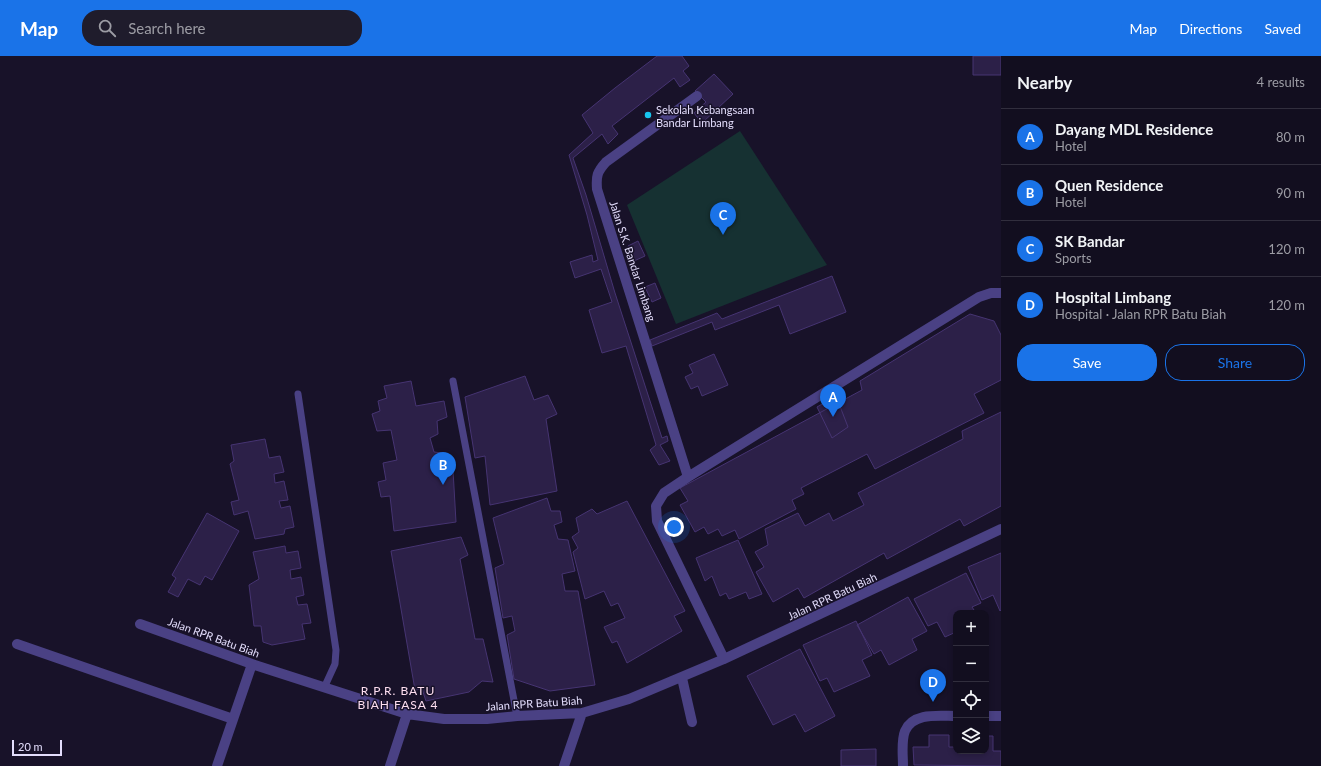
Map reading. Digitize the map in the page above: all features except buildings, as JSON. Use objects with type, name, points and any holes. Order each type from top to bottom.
[{"type":"street","name":"Jalan S.K. Bandar Limbang","points":[[688,477],[597,189],[596,179],[599,170],[606,162],[697,96]]},
{"type":"street","points":[[724,659],[657,521],[656,506],[664,493],[979,297],[991,293],[1001,293]]},
{"type":"street","name":"Jalan RPR Batu Biah","points":[[140,624],[252,664],[407,714],[444,719],[487,719],[582,713],[629,700],[682,678],[1001,529]]},
{"type":"street","points":[[17,644],[233,719]]},
{"type":"street","points":[[217,766],[252,664]]},
{"type":"street","points":[[682,678],[692,722]]},
{"type":"street","points":[[564,766],[582,713]]},
{"type":"street","points":[[390,766],[407,714]]},
{"type":"street","points":[[902,766],[903,740],[905,731],[910,724],[918,718],[927,716],[953,716]]},
{"type":"street","points":[[989,716],[1001,716]]},
{"type":"lane","points":[[453,381],[517,716]]},
{"type":"lane","points":[[298,394],[336,650],[335,664],[324,688]]},
{"type":"green space","points":[[740,131],[827,265],[676,324],[627,205]]},
{"type":"place","name":"Sekolah Kebangsaan Bandar Limbang","points":[[648,115]]},
{"type":"place","name":"SK Bandar","points":[[723,235]]},
{"type":"place","name":"Dayang MDL Residence","points":[[833,417]]},
{"type":"place","name":"Quen Residence","points":[[443,485]]},
{"type":"place","name":"Hospital Limbang","points":[[933,702]]},
{"type":"district","name":"R.P.R. BATU BIAH FASA 4","points":[[398,697]]}]
